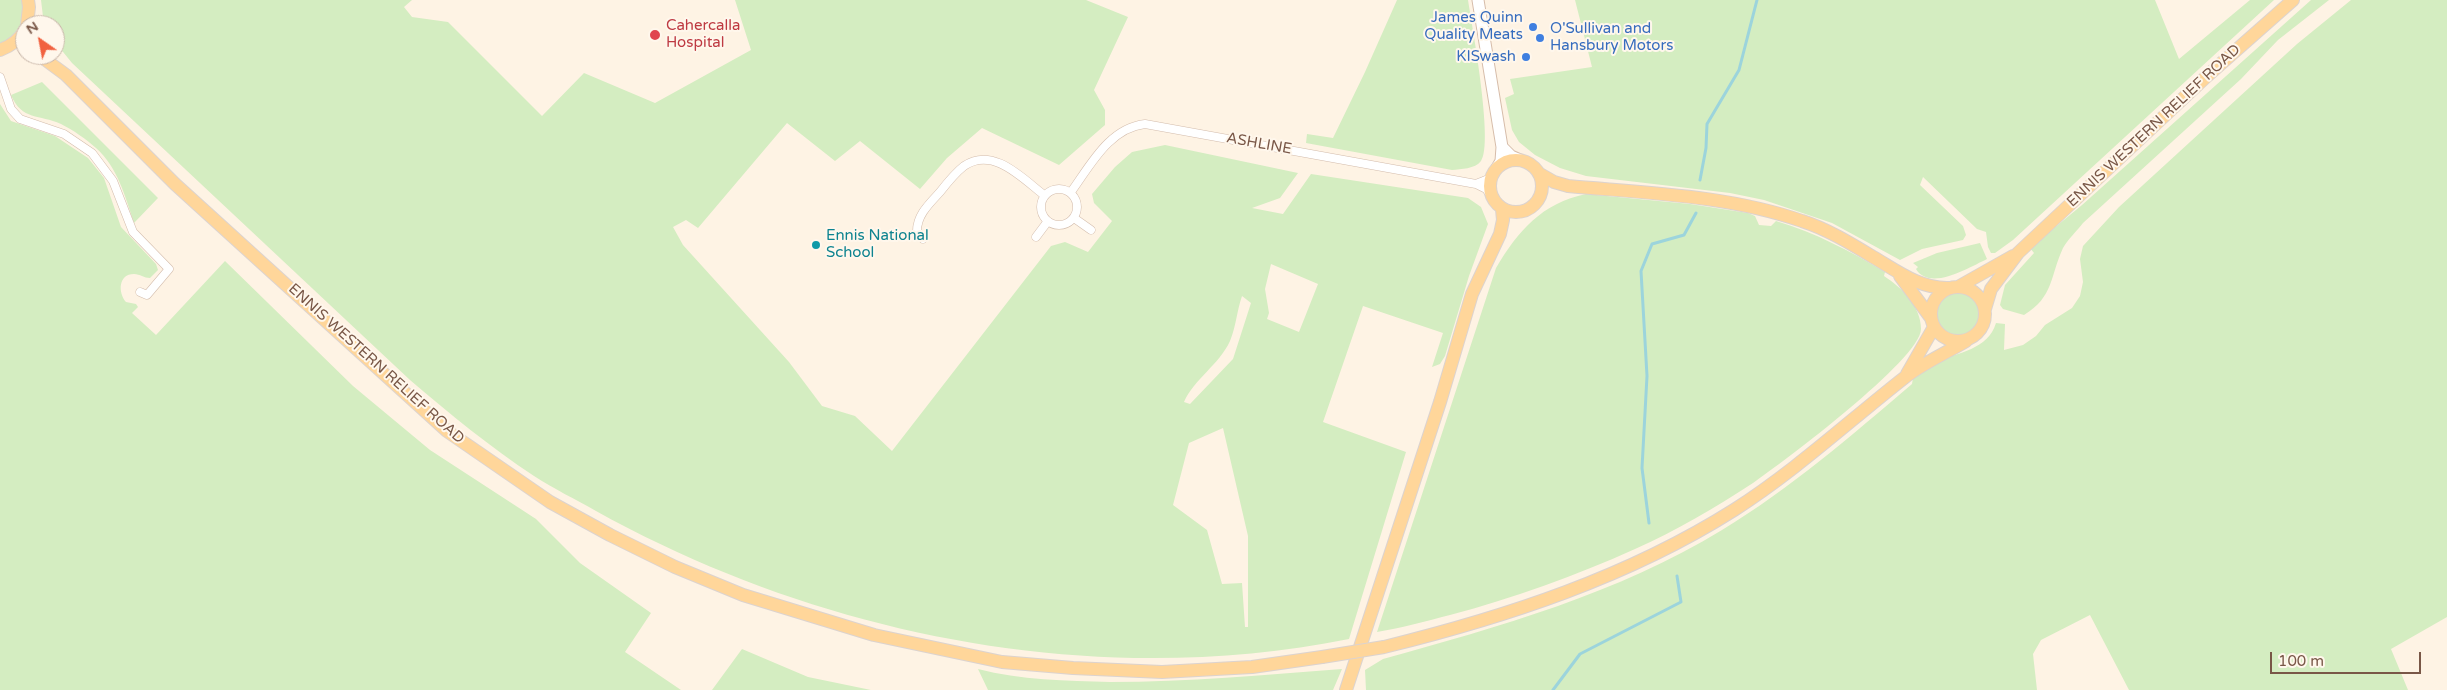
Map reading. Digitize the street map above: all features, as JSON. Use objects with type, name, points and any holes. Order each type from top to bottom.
[{"type":"main road","points":[[28,0],[28,15]]},
{"type":"main road","points":[[1346,690],[1440,402],[1472,294],[1494,248],[1503,220],[1502,209],[1491,195],[1494,173],[1501,161],[1502,147],[1478,0]]},
{"type":"main road","name":"ENNIS WESTERN RELIEF ROAD","points":[[1985,309],[1991,289],[2018,253],[2207,76],[2293,0]]},
{"type":"main road","points":[[4,48],[15,40]]},
{"type":"main road","name":"ENNIS WESTERN RELIEF ROAD","points":[[52,65],[66,75],[139,150],[447,432],[550,502],[610,535],[675,567],[743,595],[874,635],[1002,662],[1073,668],[1162,672],[1252,667],[1384,647],[1489,618],[1559,595],[1646,560],[1734,510],[1842,430],[1906,376],[1966,341]]},
{"type":"main road","name":"ENNIS WESTERN RELIEF ROAD","points":[[60,65],[66,75]]},
{"type":"main road","points":[[1502,147],[1510,156],[1535,168],[1540,174],[1554,182],[1568,186],[1715,200],[1766,210],[1803,221],[1837,236],[1899,273],[1933,289],[1953,288],[1975,293],[1985,309],[1983,326],[1973,338],[1966,341],[1947,340],[1932,323],[1899,273]]},
{"type":"main road","points":[[1494,173],[1508,161],[1520,160]]},
{"type":"main road","points":[[1502,209],[1514,213],[1532,207],[1542,189],[1540,174]]},
{"type":"main road","points":[[1494,248],[1517,218],[1553,189],[1568,186]]},
{"type":"main road","name":"ENNIS WESTERN RELIEF ROAD","points":[[1953,288],[2018,253]]},
{"type":"main road","points":[[1932,323],[1934,300],[1953,288]]},
{"type":"main road","name":"ENNIS WESTERN RELIEF ROAD","points":[[1906,376],[1932,323]]},
{"type":"street","points":[[0,77],[11,110],[20,119],[64,134],[92,154],[113,180],[133,232],[169,269],[147,295],[140,292]]},
{"type":"street","name":"ASHLINE","points":[[1071,192],[1113,137],[1134,125],[1145,124],[1476,184],[1486,189],[1491,195]]},
{"type":"street","points":[[923,239],[917,231],[921,214],[962,168],[980,158],[990,159],[1001,164],[1044,195]]},
{"type":"street","points":[[1476,184],[1482,184],[1494,173]]},
{"type":"street","points":[[1044,195],[1058,188],[1071,192],[1078,206],[1074,218],[1062,225],[1048,222]]},
{"type":"street","points":[[1044,195],[1041,208],[1048,222]]},
{"type":"street","points":[[1074,218],[1091,230]]},
{"type":"street","points":[[1036,237],[1048,222]]},
{"type":"green space","points":[[0,0],[23,0],[23,15],[15,15],[15,33],[0,46]]},
{"type":"green space","points":[[41,0],[412,0],[404,7],[412,17],[448,22],[542,116],[584,73],[655,103],[751,50],[735,0],[1086,0],[1128,17],[1094,90],[1105,110],[1105,125],[1059,165],[982,128],[947,158],[920,189],[860,141],[835,161],[787,123],[698,228],[686,220],[673,227],[683,245],[789,362],[822,406],[855,416],[892,451],[1051,246],[1065,242],[1088,252],[1112,221],[1094,203],[1092,194],[1115,167],[1132,152],[1165,145],[1298,173],[1280,198],[1252,208],[1283,214],[1311,174],[1468,198],[1481,207],[1488,224],[1469,276],[1445,356],[1440,364],[1432,367],[1443,333],[1363,306],[1323,422],[1406,452],[1349,639],[1253,653],[1155,658],[1058,654],[961,641],[866,620],[773,591],[682,554],[557,490],[502,454],[410,380],[65,54],[65,15],[43,15]],"holes":[[[1271,264],[1318,284],[1299,332],[1267,319],[1269,313],[1265,289]],[[1242,296],[1251,303],[1233,359],[1190,404],[1184,402],[1194,386],[1220,357],[1230,341]],[[1223,428],[1248,536],[1248,627],[1245,627],[1242,583],[1222,584],[1207,530],[1173,505],[1189,443]]]},
{"type":"green space","points":[[1397,0],[1468,0],[1481,84],[1485,132],[1481,161],[1475,166],[1452,170],[1306,143],[1307,134],[1333,138]]},
{"type":"green space","points":[[1575,0],[2155,0],[2179,59],[2250,0],[2274,0],[2013,240],[1995,253],[1991,253],[1988,247],[1986,232],[1977,229],[1923,177],[1920,185],[1963,226],[1966,235],[1963,240],[1922,249],[1900,260],[1832,223],[1764,200],[1730,193],[1586,176],[1560,168],[1535,155],[1519,142],[1512,130],[1505,98],[1514,94],[1510,79],[1592,67]]},
{"type":"green space","points":[[2311,0],[2329,0],[2278,40],[2241,79],[2083,223],[2063,248],[2050,285],[2041,301],[2024,315],[2003,309],[2000,305],[2005,285],[2034,253],[2030,248],[2082,205]]},
{"type":"green space","points":[[2351,0],[2447,0],[2447,617],[2391,649],[2408,690],[2129,690],[2090,615],[2041,640],[2033,654],[2037,690],[1366,690],[1365,670],[1383,659],[1514,621],[1600,590],[1683,552],[1722,530],[1772,497],[1820,461],[1912,384],[1913,378],[1936,362],[1979,345],[1992,332],[1996,323],[2005,324],[2004,350],[2023,345],[2036,336],[2045,325],[2072,308],[2080,296],[2083,282],[2080,259],[2083,246],[2119,207],[2297,44]]},
{"type":"green space","points":[[42,82],[158,198],[134,223],[124,193],[115,173],[104,156],[66,126],[32,116],[20,109],[15,103],[11,95]]},
{"type":"green space","points":[[0,104],[11,121],[55,136],[88,158],[104,178],[121,227],[156,264],[158,270],[150,278],[136,274],[129,275],[122,280],[121,285],[123,298],[126,302],[136,304],[138,307],[132,313],[156,335],[225,261],[353,386],[430,450],[536,519],[580,563],[651,613],[625,652],[681,690],[0,690]]},
{"type":"green space","points":[[1586,194],[1690,204],[1748,213],[1755,216],[1759,225],[1771,226],[1776,221],[1819,237],[1885,272],[1884,276],[1897,286],[1914,305],[1918,313],[1921,329],[1915,343],[1899,363],[1848,410],[1753,483],[1681,527],[1612,559],[1544,586],[1450,615],[1377,632],[1496,268],[1513,242],[1533,220],[1556,204]]},
{"type":"green space","points":[[1980,243],[1987,259],[1950,276],[1931,278],[1922,276],[1916,269],[1918,267],[1913,263],[1937,253]]},
{"type":"green space","points":[[1958,292],[1970,296],[1976,302],[1980,314],[1976,326],[1970,332],[1958,336],[1946,332],[1940,326],[1936,314],[1940,302],[1946,296]]},
{"type":"green space","points":[[742,649],[808,677],[871,690],[712,690]]},
{"type":"green space","points":[[978,669],[1027,678],[1139,682],[1342,669],[1333,690],[988,690]]},
{"type":"waterway","points":[[1700,180],[1706,148],[1707,124],[1739,70],[1757,0]]},
{"type":"waterway","points":[[1649,523],[1642,468],[1647,376],[1641,271],[1652,244],[1684,235],[1696,213]]},
{"type":"waterway","points":[[1553,690],[1580,654],[1681,602],[1677,576]]},
{"type":"place","name":"James Quinn Quality Meats","points":[[1533,27]]},
{"type":"place","name":"Cahercalla Hospital","points":[[655,35]]},
{"type":"place","name":"O'Sullivan and Hansbury Motors","points":[[1540,38]]},
{"type":"place","name":"KISwash","points":[[1526,57]]},
{"type":"place","name":"Ennis National School","points":[[816,245]]}]
